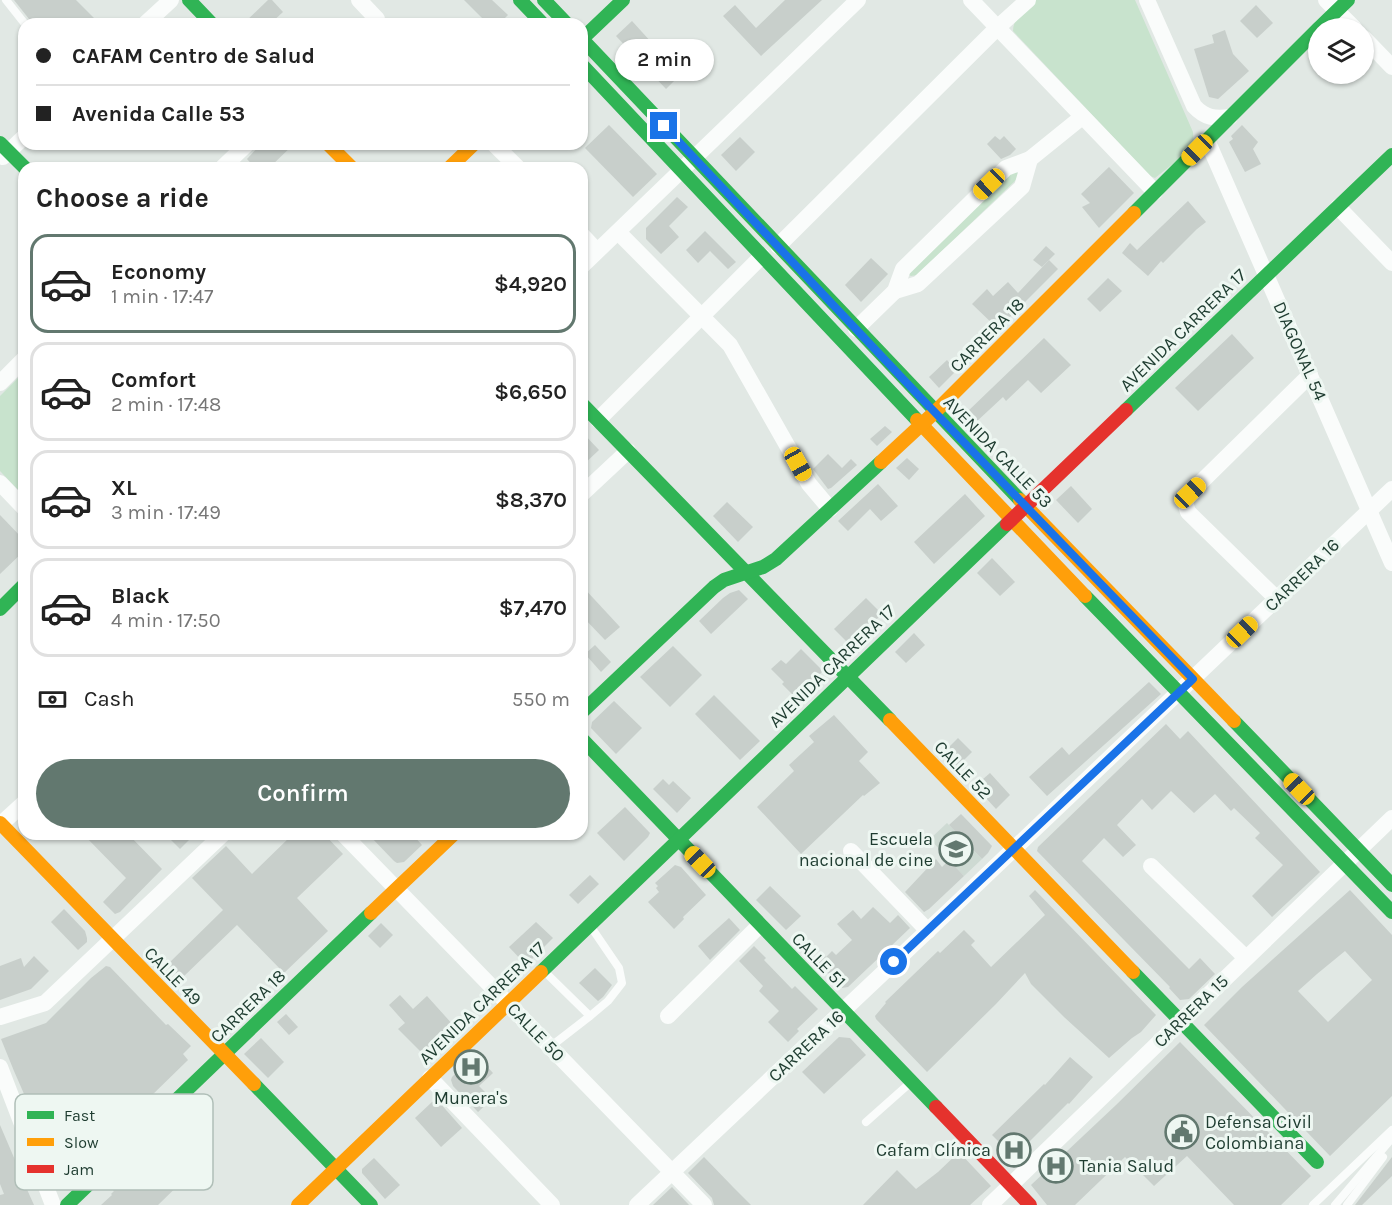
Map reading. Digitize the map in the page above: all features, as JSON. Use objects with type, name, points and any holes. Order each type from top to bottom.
[{"type":"street","points":[[152,18],[171,0]]},
{"type":"street","points":[[189,0],[206,18]]},
{"type":"street","points":[[359,0],[372,18]]},
{"type":"street","points":[[520,0],[537,18]]},
{"type":"street","points":[[588,260],[858,0]]},
{"type":"street","points":[[971,0],[1155,192]]},
{"type":"street","points":[[778,246],[1028,0]]},
{"type":"street","points":[[1147,0],[1194,106],[1206,116],[1230,117]]},
{"type":"street","points":[[547,1],[562,18]]},
{"type":"street","points":[[588,33],[621,1]]},
{"type":"street","points":[[1337,4],[1347,18]]},
{"type":"street","name":"CARRERA 18","points":[[1327,18],[1337,4]]},
{"type":"street","name":"CARRERA 18","points":[[588,706],[705,594],[724,580],[763,567],[776,559],[934,412],[1308,40]]},
{"type":"street","name":"AVENIDA CALLE 53","points":[[588,45],[934,412],[1392,885]]},
{"type":"street","points":[[1374,48],[1392,67]]},
{"type":"street","name":"AVENIDA CALLE 53","points":[[588,71],[1011,520],[1392,912]]},
{"type":"street","points":[[856,329],[895,291],[903,269],[1006,168],[1030,159],[1082,117]]},
{"type":"street","name":"DIAGONAL 54","points":[[1207,140],[1392,563]]},
{"type":"street","points":[[18,141],[3,151],[18,163]]},
{"type":"street","points":[[228,162],[242,150]]},
{"type":"street","points":[[334,150],[346,162]]},
{"type":"street","points":[[455,162],[468,150]]},
{"type":"street","points":[[501,150],[512,162]]},
{"type":"street","name":"AVENIDA CARRERA 17","points":[[298,1205],[1392,155]]},
{"type":"street","points":[[895,291],[918,284],[1022,187],[1030,159]]},
{"type":"street","points":[[1338,207],[1392,263]]},
{"type":"street","points":[[618,232],[730,345],[809,484],[830,509]]},
{"type":"street","points":[[588,241],[597,251]]},
{"type":"street","points":[[598,420],[762,256]]},
{"type":"street","points":[[0,383],[18,365]]},
{"type":"street","points":[[1276,599],[1188,512],[1185,502],[1190,493],[1310,375]]},
{"type":"street","name":"CALLE 52","points":[[588,410],[1317,1162]]},
{"type":"street","points":[[588,488],[628,451]]},
{"type":"street","points":[[0,483],[18,502]]},
{"type":"street","name":"CARRERA 16","points":[[637,1205],[1392,489]]},
{"type":"street","points":[[0,609],[18,591]]},
{"type":"street","name":"CALLE 51","points":[[588,745],[1030,1205]]},
{"type":"street","points":[[1,824],[18,808]]},
{"type":"street","name":"CARRERA 15","points":[[990,1205],[1392,818]]},
{"type":"street","name":"CALLE 49","points":[[1,824],[371,1205]]},
{"type":"street","points":[[0,1017],[45,1003],[217,840]]},
{"type":"street","name":"CALLE 50","points":[[349,840],[704,1205]]},
{"type":"street","name":"CARRERA 18","points":[[182,1094],[448,840]]},
{"type":"street","points":[[851,851],[928,931]]},
{"type":"street","points":[[1151,866],[1246,958]]},
{"type":"street","points":[[668,1016],[760,925]]},
{"type":"street","points":[[0,1067],[15,1106]]},
{"type":"street","points":[[430,1078],[552,1205]]},
{"type":"street","points":[[47,1190],[53,1205]]},
{"type":"street","name":"CARRERA 18","points":[[67,1205],[83,1190]]},
{"type":"lane","points":[[6,0],[20,18]]},
{"type":"lane","points":[[550,1047],[608,1001],[622,983],[620,968],[590,925]]},
{"type":"lane","points":[[543,970],[590,1016]]},
{"type":"lane","points":[[866,1122],[912,1082]]},
{"type":"lane","points":[[1313,1205],[1392,1130]]},
{"type":"lane","points":[[1335,1205],[1392,1138]]},
{"type":"lane","points":[[1347,1205],[1392,1144]]},
{"type":"shaded area","name":"Escuela nacional de cine","points":[[947,823],[982,859],[964,876],[930,839]]},
{"type":"green space","points":[[1034,0],[1135,0],[1193,132],[1194,147],[1155,178],[1150,176],[1013,31],[1017,18]]},
{"type":"green space","points":[[1011,171],[1019,173],[1016,180],[917,275],[909,275],[910,268]]},
{"type":"green space","points":[[18,378],[18,490],[0,471],[0,396]]},
{"type":"building","points":[[14,0],[76,0],[94,18],[28,18]]},
{"type":"building","points":[[268,0],[272,0],[283,12],[276,18],[249,18]]},
{"type":"building","points":[[464,0],[492,0],[508,15],[505,18],[482,18]]},
{"type":"building","points":[[785,0],[822,0],[761,56],[723,16],[735,5],[756,28]]},
{"type":"building","points":[[1256,5],[1273,23],[1257,38],[1240,21]]},
{"type":"building","points":[[632,21],[662,54],[664,52],[680,68],[676,71],[680,75],[666,89],[616,36]]},
{"type":"building","points":[[1225,30],[1233,54],[1249,71],[1218,99],[1209,97],[1194,49],[1214,43],[1212,35]]},
{"type":"building","points":[[609,125],[657,174],[633,197],[587,150],[588,145]]},
{"type":"building","points":[[1242,125],[1258,142],[1253,149],[1261,164],[1245,172],[1229,142],[1233,139],[1231,136]]},
{"type":"building","points":[[995,136],[1000,140],[1004,136],[1016,149],[1001,159],[987,144]]},
{"type":"building","points":[[740,137],[755,152],[736,171],[721,155]]},
{"type":"building","points":[[255,150],[288,150],[275,162],[250,162],[247,159]]},
{"type":"building","points":[[1109,167],[1134,193],[1099,228],[1082,207],[1090,203],[1081,194]]},
{"type":"building","points":[[677,197],[688,207],[669,226],[679,237],[661,254],[646,239],[646,228]]},
{"type":"building","points":[[1188,201],[1206,222],[1163,263],[1161,261],[1148,276],[1122,253],[1130,243],[1137,250]]},
{"type":"building","points":[[705,231],[736,262],[728,269],[710,251],[698,263],[686,250]]},
{"type":"building","points":[[1046,246],[1055,254],[1042,267],[1033,260]]},
{"type":"building","points":[[871,258],[888,274],[861,302],[845,285]]},
{"type":"building","points":[[1049,260],[1058,269],[998,329],[972,304],[987,289],[993,296],[1008,282],[1018,293]]},
{"type":"building","points":[[1108,278],[1122,291],[1100,312],[1087,299]]},
{"type":"building","points":[[1232,334],[1254,358],[1198,411],[1175,388]]},
{"type":"building","points":[[1044,338],[1071,365],[1041,393],[1028,380],[1006,401],[1003,397],[975,423],[966,413]]},
{"type":"building","points":[[947,360],[956,371],[939,388],[929,377]]},
{"type":"building","points":[[885,426],[892,432],[877,446],[870,439]]},
{"type":"building","points":[[588,438],[599,450],[588,460]]},
{"type":"building","points":[[828,454],[842,468],[851,459],[857,465],[828,489],[813,469]]},
{"type":"building","points":[[907,458],[919,469],[909,480],[896,468]]},
{"type":"building","points":[[878,484],[898,506],[881,521],[870,509],[848,531],[838,521]]},
{"type":"building","points":[[1071,486],[1092,509],[1078,523],[1056,500]]},
{"type":"building","points":[[965,494],[985,516],[934,564],[914,542]]},
{"type":"building","points":[[727,502],[753,527],[738,542],[713,516]]},
{"type":"building","points":[[0,515],[18,534],[18,557],[0,574]]},
{"type":"building","points":[[992,558],[1015,582],[1000,596],[977,573]]},
{"type":"building","points":[[739,590],[748,599],[711,634],[699,621],[723,598]]},
{"type":"building","points":[[588,592],[620,627],[605,640],[588,622]]},
{"type":"building","points":[[866,598],[882,614],[850,645],[834,629]]},
{"type":"building","points":[[914,633],[925,645],[906,663],[895,652]]},
{"type":"building","points":[[595,645],[611,662],[601,672],[588,657],[588,651]]},
{"type":"building","points":[[673,646],[702,675],[670,707],[640,677]]},
{"type":"building","points":[[801,649],[823,671],[796,698],[771,669],[781,660],[786,664]]},
{"type":"building","points":[[1149,682],[1161,694],[1047,796],[1029,777],[1062,747],[1069,755]]},
{"type":"building","points":[[714,695],[760,741],[740,760],[695,714]]},
{"type":"building","points":[[614,701],[642,728],[616,754],[591,728],[592,722]]},
{"type":"building","points":[[834,715],[868,752],[859,761],[880,783],[863,795],[801,854],[757,807],[794,771],[789,765],[814,742],[809,736]]},
{"type":"building","points":[[1166,724],[1180,739],[1188,731],[1320,872],[1272,917],[1252,896],[1283,865],[1255,838],[1260,833],[1234,808],[1231,811],[1215,794],[1194,813],[1171,791],[1152,810],[1142,799],[1117,825],[1136,845],[1123,857],[1104,838],[1082,861],[1189,969],[1200,958],[1215,974],[1189,999],[1180,1000],[1037,851],[1038,847]]},
{"type":"building","points":[[958,738],[972,752],[957,767],[943,753]]},
{"type":"building","points":[[990,773],[1010,795],[996,809],[975,786]]},
{"type":"building","points":[[663,779],[669,785],[673,781],[691,798],[677,813],[653,789]]},
{"type":"building","points":[[625,807],[650,833],[624,861],[597,833]]},
{"type":"building","points":[[961,814],[992,846],[982,859],[949,825]]},
{"type":"building","points":[[89,840],[134,840],[162,869],[120,912],[115,914],[103,902],[126,878]]},
{"type":"building","points":[[171,840],[189,840],[180,849]]},
{"type":"building","points":[[287,840],[330,840],[343,854],[297,898],[328,931],[284,973],[237,925],[181,979],[168,964],[223,910],[192,878],[226,846],[252,874]]},
{"type":"building","points":[[374,840],[417,840],[422,845],[404,862],[394,861]]},
{"type":"building","points":[[936,859],[942,867],[949,860],[964,876],[924,912],[905,892]]},
{"type":"building","points":[[675,865],[681,867],[706,895],[674,929],[648,902],[659,892],[655,883]]},
{"type":"building","points":[[590,875],[599,884],[578,904],[569,895]]},
{"type":"building","points":[[770,886],[801,916],[786,930],[756,900]]},
{"type":"building","points":[[1035,890],[1156,1015],[1141,1032],[1109,1058],[1031,984],[1025,973],[927,1072],[875,1016],[885,1002],[938,951],[940,953],[964,930],[975,941],[971,945],[991,967],[1045,915],[1029,896]]},
{"type":"building","points":[[1350,890],[1392,935],[1392,1096],[1330,1156],[1204,1025],[1242,987]],"holes":[[[1345,951],[1372,980],[1328,1022],[1298,991]]]},
{"type":"building","points":[[873,907],[890,923],[898,915],[910,928],[848,987],[842,988],[815,960],[821,952],[826,957],[832,951],[836,955],[852,940],[837,924],[853,910],[861,919]]},
{"type":"building","points":[[64,909],[85,931],[87,942],[78,950],[51,922]]},
{"type":"building","points":[[729,918],[740,930],[710,960],[698,946]]},
{"type":"building","points":[[536,922],[553,938],[526,965],[509,947]]},
{"type":"building","points":[[381,923],[393,935],[380,948],[368,936]]},
{"type":"building","points":[[754,946],[792,989],[795,986],[818,1009],[797,1029],[799,1031],[788,1042],[768,1022],[779,1011],[759,991],[763,986],[739,961]]},
{"type":"building","points":[[34,956],[49,971],[31,989],[0,1000],[0,966],[21,958],[24,967]]},
{"type":"building","points":[[106,966],[110,967],[166,1025],[168,1024],[191,1046],[183,1054],[188,1060],[153,1094],[24,1094],[1,1039],[46,1023]]},
{"type":"building","points":[[595,968],[612,985],[598,1001],[579,983]]},
{"type":"building","points":[[400,995],[413,1009],[427,996],[454,1026],[423,1054],[398,1029],[405,1023],[389,1005]]},
{"type":"building","points":[[286,1014],[298,1027],[289,1035],[277,1022]]},
{"type":"building","points":[[839,1037],[850,1038],[866,1055],[824,1094],[802,1072]]},
{"type":"building","points":[[261,1038],[284,1062],[268,1078],[244,1054]]},
{"type":"building","points":[[1180,1042],[1311,1176],[1281,1205],[1234,1205],[1187,1156],[1154,1186],[1125,1157],[1075,1205],[1047,1205],[1031,1185]]},
{"type":"building","points":[[475,1054],[493,1073],[479,1086],[492,1099],[478,1112],[453,1086],[451,1080]]},
{"type":"building","points":[[1070,1057],[1093,1077],[1069,1104],[1014,1157],[992,1135],[1045,1085]]},
{"type":"building","points":[[436,1101],[462,1128],[441,1147],[415,1118]]},
{"type":"building","points":[[0,1125],[15,1160],[15,1190],[27,1190],[34,1205],[0,1205],[0,1195],[4,1194],[0,1184]]},
{"type":"building","points":[[959,1152],[991,1186],[970,1205],[863,1205],[897,1170],[916,1189]]},
{"type":"building","points":[[704,1157],[751,1205],[714,1205],[712,1198],[688,1173]]},
{"type":"building","points":[[1392,1157],[1392,1176],[1362,1205],[1355,1205]]},
{"type":"building","points":[[374,1158],[400,1185],[385,1199],[362,1173],[362,1169]]},
{"type":"building","points":[[672,1187],[689,1205],[653,1205]]},
{"type":"building","points":[[173,1190],[158,1205],[101,1205],[114,1191]]},
{"type":"traffic: fast","points":[[189,0],[206,18]]},
{"type":"traffic: fast","points":[[520,0],[537,18]]},
{"type":"traffic: fast","points":[[544,0],[561,18]]},
{"type":"traffic: fast","points":[[588,33],[623,0]]},
{"type":"traffic: fast","points":[[1329,18],[1348,0]]},
{"type":"traffic: fast","points":[[1134,213],[1308,39]]},
{"type":"traffic: fast","points":[[588,45],[1020,500]]},
{"type":"traffic: fast","points":[[588,71],[917,420]]},
{"type":"traffic: fast","points":[[0,143],[19,162]]},
{"type":"traffic: fast","points":[[1126,410],[1392,155]]},
{"type":"traffic: fast","points":[[588,410],[890,720]]},
{"type":"traffic: fast","points":[[588,706],[714,587],[724,580],[763,567],[776,559],[881,462]]},
{"type":"traffic: fast","points":[[541,972],[1007,524]]},
{"type":"traffic: fast","points":[[0,609],[18,591]]},
{"type":"traffic: fast","points":[[1085,596],[1392,912]]},
{"type":"traffic: fast","points":[[1234,721],[1392,885]]},
{"type":"traffic: fast","points":[[588,745],[936,1107]]},
{"type":"traffic: fast","points":[[183,1094],[371,913]]},
{"type":"traffic: fast","points":[[1133,972],[1317,1162]]},
{"type":"traffic: fast","points":[[254,1084],[371,1205]]},
{"type":"traffic: fast","points":[[67,1205],[83,1190]]},
{"type":"traffic: slow","points":[[334,150],[346,162]]},
{"type":"traffic: slow","points":[[455,162],[468,150]]},
{"type":"traffic: slow","points":[[881,462],[935,412],[1134,213]]},
{"type":"traffic: slow","points":[[917,420],[1085,596]]},
{"type":"traffic: slow","points":[[1020,500],[1234,721]]},
{"type":"traffic: slow","points":[[890,720],[1133,972]]},
{"type":"traffic: slow","points":[[0,823],[254,1084]]},
{"type":"traffic: slow","points":[[371,913],[448,840]]},
{"type":"traffic: slow","points":[[298,1205],[541,972]]},
{"type":"traffic: jam","points":[[1007,524],[1126,410]]},
{"type":"traffic: jam","points":[[936,1107],[1030,1205]]},
{"type":"place","name":"Escuela nacional de cine","points":[[956,849]]},
{"type":"place","name":"Munera's","points":[[471,1067]]},
{"type":"place","name":"Defensa Civil Colombiana","points":[[1182,1132]]},
{"type":"place","name":"Cafam Clínica","points":[[1014,1150]]},
{"type":"place","name":"Tania Salud","points":[[1056,1166]]},
{"type":"route","points":[[664,126],[922,399],[1193,679],[894,962]]}]
